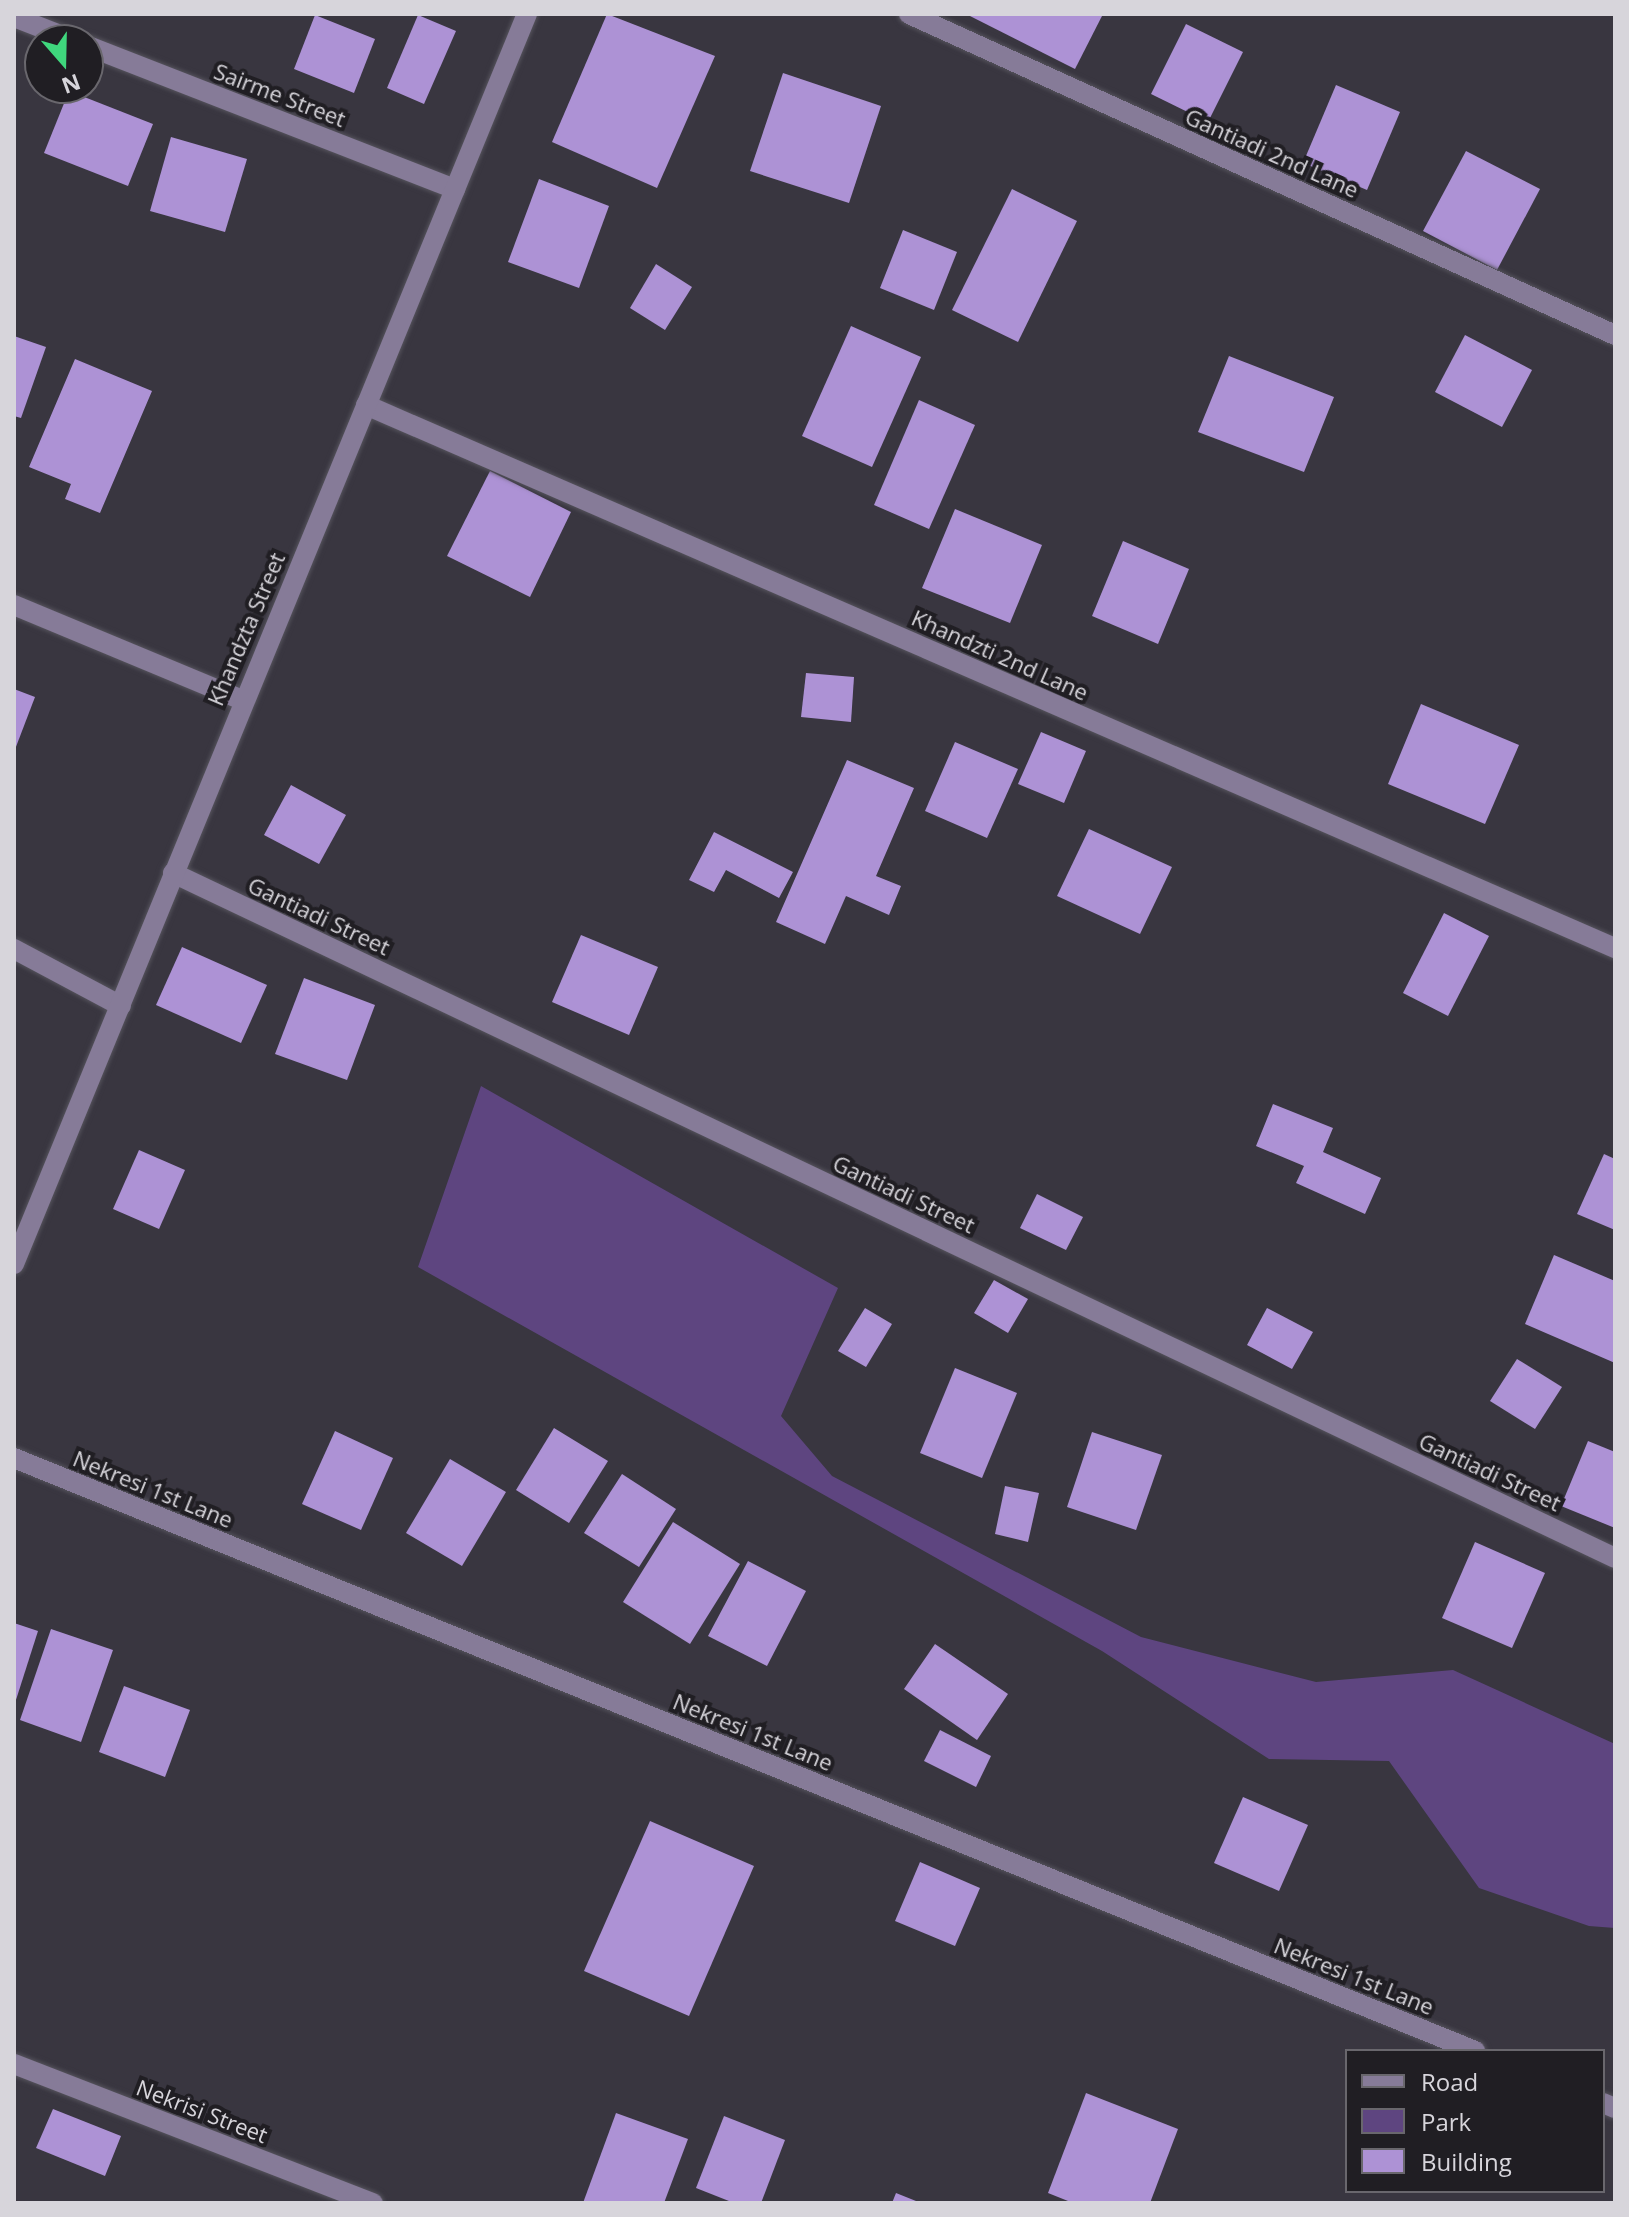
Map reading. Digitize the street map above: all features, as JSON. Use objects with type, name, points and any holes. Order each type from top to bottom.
[{"type":"street","name":"Khandzta Street","points":[[14,1264],[121,1006],[242,700],[527,14]]},
{"type":"street","name":"Gantiadi 2nd Lane","points":[[909,14],[1615,335]]},
{"type":"street","name":"Sairme Street","points":[[104,52],[455,189]]},
{"type":"street","name":"Khandzti 2nd Lane","points":[[366,405],[1615,948]]},
{"type":"street","points":[[14,605],[242,700]]},
{"type":"street","name":"Gantiadi Street","points":[[173,873],[1615,1558]]},
{"type":"street","points":[[14,949],[121,1006]]},
{"type":"street","name":"Nekresi 1st Lane","points":[[14,1458],[1470,2049]]},
{"type":"street","name":"Nekrisi Street","points":[[14,2064],[373,2203]]},
{"type":"green space","points":[[481,1086],[838,1288],[781,1416],[832,1476],[1141,1637],[1316,1682],[1453,1670],[1615,1744],[1615,1928],[1589,1926],[1479,1888],[1389,1761],[1269,1759],[1102,1651],[418,1267]]},
{"type":"building","points":[[607,14],[715,56],[657,188],[552,142]]},
{"type":"building","points":[[966,14],[1103,14],[1075,69]]},
{"type":"building","points":[[315,15],[375,39],[354,93],[294,69]]},
{"type":"building","points":[[418,15],[456,31],[424,104],[387,88]]},
{"type":"building","points":[[1186,24],[1243,52],[1208,122],[1151,94]]},
{"type":"building","points":[[783,73],[881,106],[849,203],[750,171]]},
{"type":"building","points":[[1336,85],[1400,112],[1367,190],[1303,163]]},
{"type":"building","points":[[64,104],[102,104],[153,124],[128,186],[44,153]]},
{"type":"building","points":[[171,137],[247,159],[225,232],[150,211]]},
{"type":"building","points":[[1466,151],[1540,189],[1497,270],[1423,231]]},
{"type":"building","points":[[539,179],[609,206],[579,288],[508,262]]},
{"type":"building","points":[[1012,189],[1077,221],[1018,342],[952,310]]},
{"type":"building","points":[[903,230],[957,252],[934,310],[880,288]]},
{"type":"building","points":[[656,264],[692,287],[665,330],[630,308]]},
{"type":"building","points":[[851,326],[921,357],[872,467],[802,436]]},
{"type":"building","points":[[1465,335],[1532,370],[1502,427],[1435,392]]},
{"type":"building","points":[[14,336],[46,347],[21,418],[14,416]]},
{"type":"building","points":[[1229,356],[1334,397],[1304,472],[1198,432]]},
{"type":"building","points":[[75,359],[152,391],[100,513],[65,499],[71,484],[29,467]]},
{"type":"building","points":[[919,400],[975,425],[929,529],[874,505]]},
{"type":"building","points":[[490,471],[571,512],[530,597],[447,556]]},
{"type":"building","points":[[955,509],[1042,545],[1010,623],[922,588]]},
{"type":"building","points":[[1123,541],[1189,569],[1158,644],[1092,616]]},
{"type":"building","points":[[806,673],[854,677],[851,722],[801,717]]},
{"type":"building","points":[[14,689],[35,697],[14,752]]},
{"type":"building","points":[[1421,704],[1519,745],[1485,824],[1388,784]]},
{"type":"building","points":[[1041,732],[1086,751],[1064,803],[1018,784]]},
{"type":"building","points":[[955,742],[1018,769],[987,838],[925,811]]},
{"type":"building","points":[[847,760],[914,788],[876,876],[901,886],[889,915],[846,896],[825,944],[776,922]]},
{"type":"building","points":[[291,785],[346,815],[319,864],[264,835]]},
{"type":"building","points":[[1089,829],[1172,867],[1140,934],[1057,896]]},
{"type":"building","points":[[714,832],[793,872],[779,898],[726,870],[714,892],[689,880]]},
{"type":"building","points":[[1444,913],[1489,936],[1448,1016],[1403,993]]},
{"type":"building","points":[[581,935],[658,967],[629,1035],[552,1002]]},
{"type":"building","points":[[182,947],[267,985],[241,1043],[156,1005]]},
{"type":"building","points":[[304,978],[375,1005],[347,1080],[275,1054]]},
{"type":"building","points":[[1273,1104],[1333,1128],[1323,1152],[1381,1178],[1365,1214],[1296,1183],[1304,1166],[1256,1146]]},
{"type":"building","points":[[139,1150],[185,1170],[159,1229],[113,1209]]},
{"type":"building","points":[[1604,1154],[1615,1159],[1615,1230],[1577,1214]]},
{"type":"building","points":[[1037,1194],[1083,1217],[1066,1250],[1020,1228]]},
{"type":"building","points":[[1554,1255],[1615,1281],[1615,1363],[1525,1324]]},
{"type":"building","points":[[994,1280],[1028,1299],[1008,1333],[974,1313]]},
{"type":"building","points":[[865,1308],[892,1324],[866,1367],[838,1351]]},
{"type":"building","points":[[1267,1308],[1313,1332],[1292,1369],[1247,1345]]},
{"type":"building","points":[[1517,1359],[1562,1387],[1535,1429],[1490,1401]]},
{"type":"building","points":[[955,1368],[1017,1393],[982,1478],[920,1453]]},
{"type":"building","points":[[554,1428],[608,1461],[569,1523],[516,1490]]},
{"type":"building","points":[[335,1431],[393,1458],[361,1530],[302,1504]]},
{"type":"building","points":[[1092,1432],[1162,1455],[1136,1530],[1067,1507]]},
{"type":"building","points":[[1588,1441],[1615,1452],[1615,1528],[1561,1506]]},
{"type":"building","points":[[450,1459],[506,1492],[462,1566],[406,1533]]},
{"type":"building","points":[[622,1474],[676,1509],[639,1567],[584,1533]]},
{"type":"building","points":[[1005,1486],[1039,1493],[1028,1542],[995,1534]]},
{"type":"building","points":[[673,1522],[740,1564],[690,1644],[623,1602]]},
{"type":"building","points":[[1475,1542],[1545,1573],[1512,1648],[1442,1618]]},
{"type":"building","points":[[748,1561],[806,1591],[767,1666],[708,1636]]},
{"type":"building","points":[[14,1623],[38,1631],[15,1703],[14,1703]]},
{"type":"building","points":[[51,1629],[113,1650],[81,1742],[20,1720]]},
{"type":"building","points":[[935,1644],[1008,1694],[977,1740],[904,1689]]},
{"type":"building","points":[[124,1686],[190,1710],[165,1777],[99,1752]]},
{"type":"building","points":[[940,1730],[991,1756],[976,1787],[924,1761]]},
{"type":"building","points":[[1243,1797],[1308,1825],[1279,1891],[1214,1863]]},
{"type":"building","points":[[650,1821],[754,1866],[689,2016],[584,1971]]},
{"type":"building","points":[[920,1862],[980,1888],[955,1946],[895,1921]]},
{"type":"building","points":[[1086,2093],[1178,2129],[1150,2203],[1073,2203],[1048,2193]]},
{"type":"building","points":[[53,2109],[121,2136],[105,2176],[36,2148]]},
{"type":"building","points":[[616,2113],[688,2139],[664,2203],[583,2203]]},
{"type":"building","points":[[724,2116],[785,2140],[761,2203],[734,2203],[696,2188]]},
{"type":"building","points":[[896,2193],[921,2203],[892,2203]]}]
